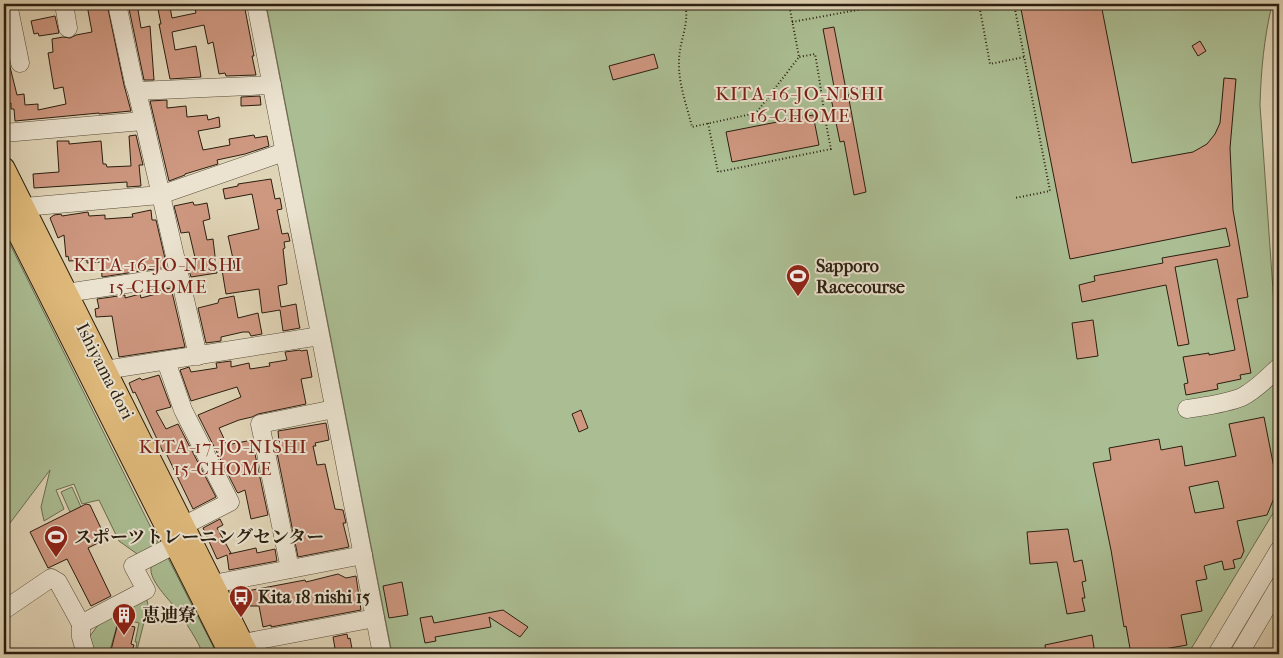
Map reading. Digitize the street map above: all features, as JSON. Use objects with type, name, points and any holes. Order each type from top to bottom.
[{"type":"main road","name":"Ishiyama dori","points":[[4,168],[10,210],[174,545],[240,651]]},
{"type":"main road","name":"Ishiyama dori","points":[[10,210],[66,292],[213,584],[240,651]]},
{"type":"street","points":[[8,4],[20,63]]},
{"type":"street","points":[[64,4],[68,28]]},
{"type":"street","points":[[117,4],[198,356]]},
{"type":"street","points":[[256,4],[382,654]]},
{"type":"street","points":[[137,91],[272,85]]},
{"type":"street","points":[[4,133],[143,121]]},
{"type":"street","points":[[10,210],[160,195],[284,152]]},
{"type":"street","points":[[66,292],[179,276]]},
{"type":"street","points":[[105,370],[320,336]]},
{"type":"street","points":[[166,361],[183,410],[230,502],[183,526]]},
{"type":"street","points":[[1187,409],[1242,397],[1279,367]]},
{"type":"street","points":[[290,569],[260,424],[334,409]]},
{"type":"street","points":[[81,624],[146,590],[133,566],[174,545]]},
{"type":"street","points":[[1217,654],[1279,550]]},
{"type":"street","points":[[213,584],[363,555]]},
{"type":"street","points":[[4,610],[51,578],[58,582],[81,624],[81,637],[86,654]]},
{"type":"street","points":[[1239,654],[1279,586]]},
{"type":"street","points":[[240,651],[375,618]]},
{"type":"path","points":[[685,4],[686,22],[679,55],[681,79],[692,126],[756,113],[799,57],[815,54],[822,92],[822,107],[831,149],[718,172],[708,123]]},
{"type":"path","points":[[789,4],[799,57]]},
{"type":"path","points":[[979,4],[990,64],[1024,57]]},
{"type":"path","points":[[1014,4],[1050,191],[1014,198]]},
{"type":"path","points":[[792,22],[868,8]]},
{"type":"green space","name":"Sapporo Racecourse","points":[[266,4],[1272,4],[1263,54],[1260,105],[1279,375],[1279,501],[1275,510],[1188,654],[392,654]]},
{"type":"green space","points":[[4,232],[160,546],[140,556],[119,541],[99,500],[82,504],[74,484],[56,490],[64,509],[44,521],[41,507],[50,470],[4,531]]},
{"type":"green space","points":[[72,487],[81,507],[70,512],[61,492]]},
{"type":"green space","points":[[168,558],[217,654],[203,654],[188,626],[153,578],[151,567]]},
{"type":"green space","points":[[146,597],[149,608],[136,654],[137,642],[135,642],[139,623],[119,618],[109,654],[91,654],[87,640],[101,621]]},
{"type":"building","points":[[107,4],[131,111],[15,121],[14,109],[11,109],[11,103],[8,104],[7,89],[4,90],[4,56],[7,55],[17,95],[24,94],[25,105],[38,104],[38,110],[66,104],[63,87],[54,89],[48,53],[53,52],[52,39],[70,38],[92,32],[87,5]]},
{"type":"building","points":[[128,4],[137,4],[141,28],[150,26],[154,80],[144,80]]},
{"type":"building","points":[[194,4],[244,4],[256,75],[226,76],[225,73],[219,74],[213,42],[208,44],[204,25],[172,32],[175,50],[196,46],[201,77],[170,79],[159,24],[161,24],[158,9],[170,7],[172,18],[196,13]]},
{"type":"building","points":[[1020,4],[1101,4],[1132,163],[1193,152],[1207,144],[1215,134],[1220,123],[1224,78],[1236,79],[1230,148],[1233,210],[1248,297],[1237,299],[1251,373],[1240,375],[1241,379],[1217,384],[1218,389],[1186,395],[1184,384],[1188,383],[1183,357],[1235,350],[1217,259],[1175,267],[1189,344],[1178,346],[1166,285],[1082,302],[1079,285],[1095,281],[1094,276],[1163,263],[1162,258],[1230,246],[1226,228],[1070,259]]},
{"type":"building","points":[[55,16],[59,33],[39,36],[38,33],[34,34],[31,21]]},
{"type":"building","points":[[834,27],[866,192],[854,195],[844,141],[840,142],[831,98],[836,97],[823,29]]},
{"type":"building","points":[[1200,41],[1206,51],[1198,56],[1192,46]]},
{"type":"building","points":[[654,54],[658,68],[613,80],[609,66]]},
{"type":"building","points":[[260,96],[261,105],[241,106],[241,97]]},
{"type":"building","points":[[167,100],[167,108],[186,106],[187,117],[207,115],[208,120],[219,117],[220,127],[198,131],[203,150],[230,145],[229,139],[254,135],[255,138],[267,136],[269,146],[217,160],[218,164],[169,181],[150,101]]},
{"type":"building","points":[[813,115],[819,145],[732,162],[726,132]]},
{"type":"building","points":[[136,135],[143,165],[139,165],[141,186],[127,187],[127,182],[34,188],[33,174],[59,172],[57,141],[69,141],[69,144],[101,141],[103,164],[106,164],[107,167],[131,166],[129,136]]},
{"type":"building","points":[[271,179],[275,199],[280,198],[282,209],[277,210],[282,234],[288,233],[290,241],[284,242],[285,248],[283,249],[287,284],[278,286],[281,307],[296,304],[300,328],[283,331],[280,310],[262,313],[259,289],[226,294],[222,270],[235,268],[228,236],[259,229],[252,194],[225,199],[223,189],[238,186],[238,184]]},
{"type":"building","points":[[193,202],[194,205],[207,203],[210,219],[203,221],[207,240],[213,239],[217,273],[191,277],[188,267],[197,266],[189,232],[181,233],[174,206]]},
{"type":"building","points":[[151,210],[152,220],[156,220],[167,267],[102,277],[101,262],[87,263],[87,260],[69,261],[68,256],[66,257],[64,235],[58,238],[50,218],[54,215],[61,214],[62,216],[88,212],[89,216],[105,215],[105,219],[133,217],[132,214]]},
{"type":"building","points":[[171,288],[185,347],[119,357],[112,316],[96,317],[95,309],[99,308],[97,299],[125,295],[125,298],[140,294],[141,298],[160,293],[160,290]]},
{"type":"building","points":[[234,296],[238,318],[258,313],[262,334],[251,336],[249,332],[243,332],[221,337],[221,341],[206,343],[198,308],[218,303],[219,299]]},
{"type":"building","points":[[1093,320],[1098,356],[1077,359],[1072,323]]},
{"type":"building","points":[[307,350],[312,377],[301,379],[306,404],[258,414],[219,428],[227,445],[252,440],[268,515],[251,519],[245,490],[237,492],[198,415],[241,397],[237,387],[191,401],[180,370],[189,367],[191,372],[217,368],[216,363],[231,361],[231,367],[249,363],[250,369],[270,366],[269,363],[287,360],[285,352]]},
{"type":"building","points":[[159,375],[171,407],[156,411],[166,429],[178,424],[216,497],[193,509],[129,383],[140,378],[142,380]]},
{"type":"building","points":[[581,410],[588,428],[579,432],[572,414]]},
{"type":"building","points":[[1264,417],[1276,478],[1279,480],[1279,486],[1267,515],[1237,521],[1244,551],[1241,558],[1233,560],[1235,568],[1224,570],[1222,561],[1204,566],[1207,579],[1196,581],[1202,611],[1181,615],[1187,645],[1147,652],[1147,654],[1131,654],[1126,626],[1124,627],[1111,550],[1093,463],[1111,460],[1109,448],[1159,439],[1161,450],[1182,446],[1185,466],[1236,456],[1229,424]],"holes":[[[1218,481],[1224,508],[1195,513],[1189,487]]]},
{"type":"building","points":[[326,423],[329,440],[315,443],[316,446],[313,446],[317,465],[325,464],[335,509],[343,510],[346,523],[343,523],[349,547],[298,557],[275,443],[279,442],[278,431]]},
{"type":"building","name":"スポーツトレーニングセンター","points":[[86,504],[90,505],[106,539],[88,548],[111,596],[91,606],[67,559],[48,568],[30,532]]},
{"type":"building","points":[[220,519],[223,525],[217,528],[231,553],[229,554],[256,548],[257,553],[275,549],[277,561],[229,570],[227,555],[217,559],[203,528]]},
{"type":"building","points":[[1068,529],[1074,562],[1082,560],[1086,581],[1082,582],[1085,598],[1082,598],[1085,611],[1067,614],[1057,562],[1030,564],[1027,532]]},
{"type":"building","points":[[338,574],[346,578],[356,576],[361,610],[263,627],[259,606],[250,606],[247,591],[305,580],[306,582]]},
{"type":"building","points":[[402,582],[408,615],[389,618],[383,586]]},
{"type":"building","points":[[503,610],[528,627],[520,637],[489,617],[491,627],[435,637],[436,641],[425,643],[420,618],[432,616],[434,623]]},
{"type":"building","name":"恵迪寮","points":[[118,623],[135,627],[131,644],[134,645],[131,654],[110,654]]},
{"type":"building","points":[[347,634],[348,639],[350,638],[353,654],[336,654],[333,637]]},
{"type":"building","points":[[1092,635],[1095,654],[1046,654],[1045,645]]},
{"type":"place","name":"Sapporo Racecourse","points":[[798,297]]},
{"type":"place","name":"スポーツトレーニングセンター","points":[[56,558]]},
{"type":"place","name":"Kita 18 nishi 15","points":[[241,618]]},
{"type":"place","name":"恵迪寮","points":[[124,636]]},
{"type":"district","name":"KITA-16-JO-NISHI 16-CHOME","points":[[800,104]]},
{"type":"district","name":"KITA-16-JO-NISHI 15-CHOME","points":[[158,275]]},
{"type":"district","name":"KITA-17-JO-NISHI 15-CHOME","points":[[223,457]]}]
